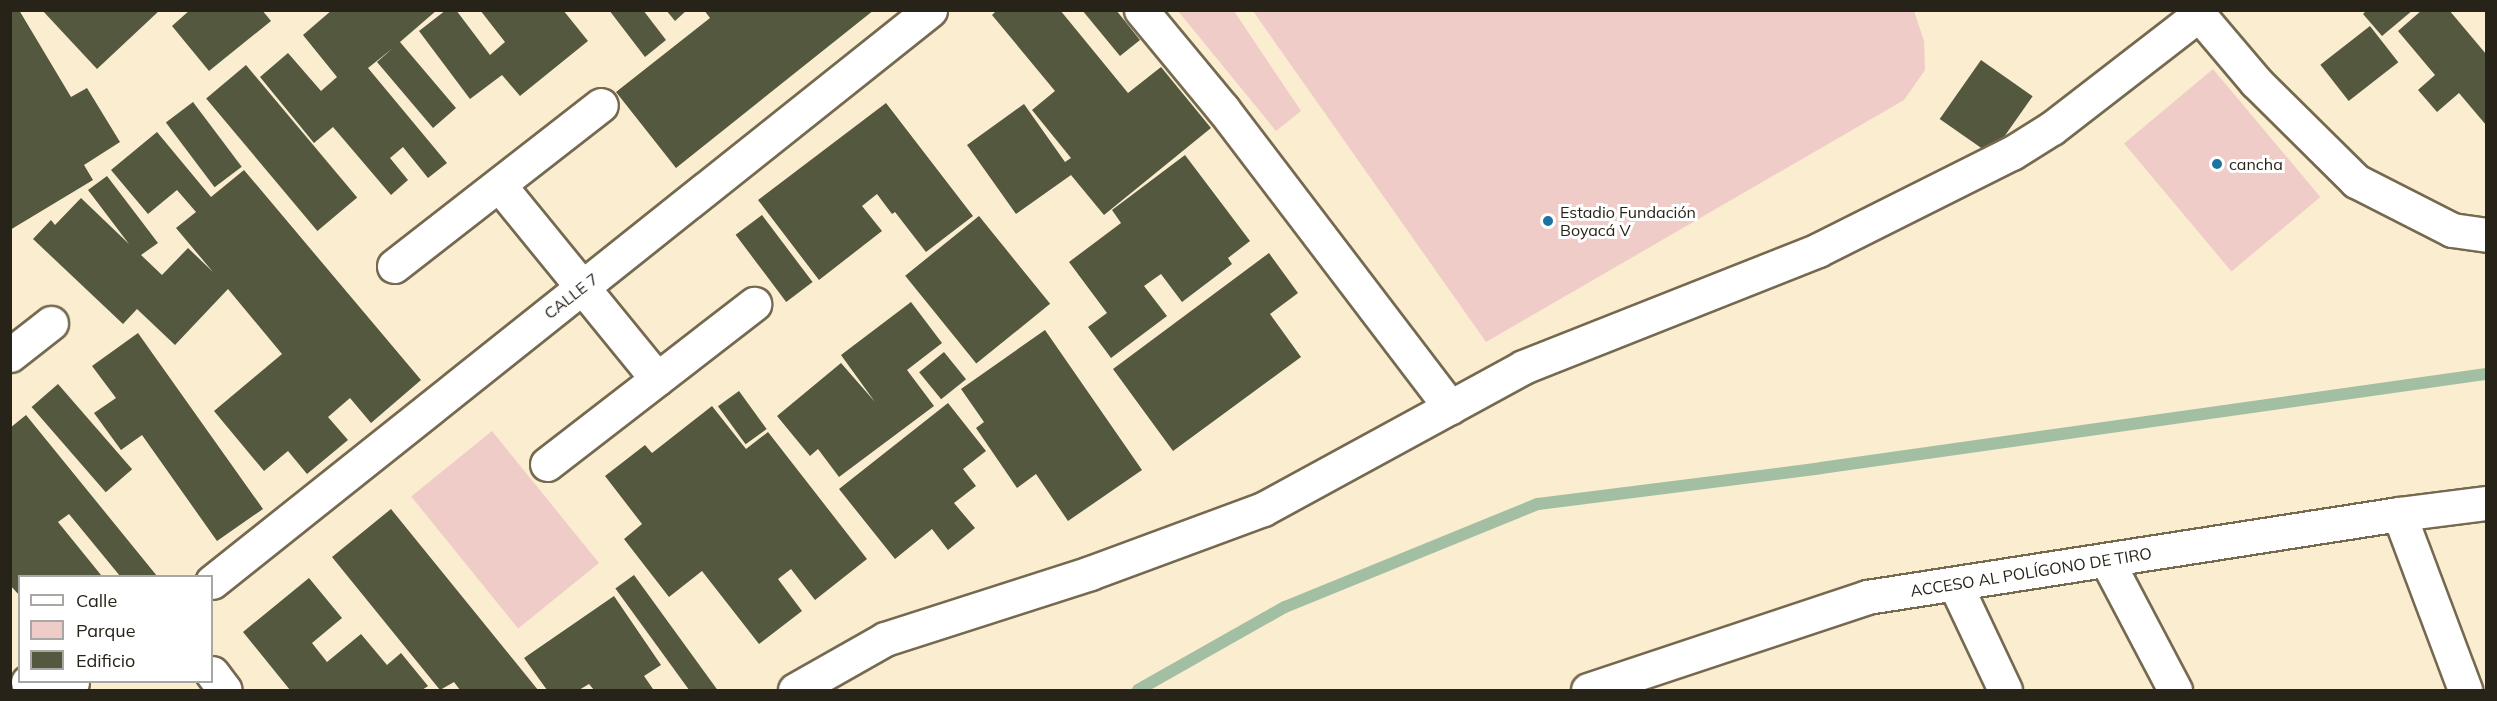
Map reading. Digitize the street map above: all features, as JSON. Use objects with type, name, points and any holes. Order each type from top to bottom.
[{"type":"street","name":"CALLE 7","points":[[213,581],[930,10]]},
{"type":"street","points":[[1141,10],[1223,109],[1450,407]]},
{"type":"street","points":[[795,690],[885,639],[1089,573],[1263,509],[1523,367],[1818,250],[2012,153],[2052,128],[2197,13],[2256,82],[2356,181],[2451,230],[2487,235]]},
{"type":"street","points":[[394,266],[601,105]]},
{"type":"street","points":[[499,185],[657,379]]},
{"type":"street","points":[[547,464],[754,304]]},
{"type":"street","points":[[10,355],[51,323]]},
{"type":"street","name":"ACCESO AL POLÍGONO DE TIRO","points":[[1588,690],[1867,597],[2399,514],[2487,503]]},
{"type":"street","points":[[2399,514],[2465,690]]},
{"type":"street","points":[[2107,561],[2175,690]]},
{"type":"street","points":[[1955,584],[2005,690]]},
{"type":"street","points":[[213,674],[225,690]]},
{"type":"street","points":[[31,683],[43,690],[66,683]]},
{"type":"green space","points":[[1178,11],[1234,11],[1301,111],[1276,131]]},
{"type":"green space","name":"Estadio Fundación Boyacá V","points":[[1253,11],[1914,11],[1924,41],[1925,70],[1904,100],[1486,342]]},
{"type":"green space","name":"cancha","points":[[2213,69],[2320,197],[2231,271],[2124,144]]},
{"type":"green space","points":[[492,431],[599,563],[518,629],[411,496]]},
{"type":"building","points":[[10,10],[19,10],[71,97],[87,88],[120,142],[84,165],[93,180],[10,230]]},
{"type":"building","points":[[42,10],[160,10],[97,69]]},
{"type":"building","points":[[190,10],[262,10],[271,21],[209,71],[172,26]]},
{"type":"building","points":[[332,10],[437,10],[400,42],[456,108],[433,128],[377,62],[393,48],[368,68],[447,163],[428,178],[403,147],[390,158],[408,180],[391,195],[333,127],[314,143],[260,77],[288,53],[321,91],[337,77],[303,35]]},
{"type":"building","points":[[446,10],[456,10],[490,55],[505,42],[480,10],[563,10],[588,41],[520,96],[502,75],[470,99],[419,31]]},
{"type":"building","points":[[609,10],[643,10],[666,40],[645,57]]},
{"type":"building","points":[[666,10],[687,10],[675,21]]},
{"type":"building","points":[[704,10],[874,10],[676,168],[616,92],[710,18]]},
{"type":"building","points":[[997,10],[1060,10],[1128,93],[1161,67],[1211,128],[1104,215],[1071,175],[1016,214],[967,145],[1024,104],[1065,162],[1071,158],[1032,110],[1055,91],[992,15]]},
{"type":"building","points":[[1082,10],[1116,10],[1140,40],[1120,56]]},
{"type":"building","points":[[2367,10],[2413,10],[2382,36],[2363,14]]},
{"type":"building","points":[[2422,10],[2449,10],[2486,54],[2486,125],[2459,93],[2437,112],[2418,90],[2435,75],[2398,31]]},
{"type":"building","points":[[2370,26],[2398,62],[2349,101],[2320,65]]},
{"type":"building","points":[[1981,60],[2033,96],[1991,155],[1940,119]]},
{"type":"building","points":[[246,65],[357,198],[317,231],[206,98]]},
{"type":"building","points":[[193,102],[242,167],[215,187],[166,122]]},
{"type":"building","points":[[886,103],[973,216],[926,252],[895,212],[892,214],[877,194],[862,206],[882,231],[819,280],[758,200]]},
{"type":"building","points":[[157,132],[211,197],[244,170],[421,380],[371,423],[350,398],[328,417],[348,440],[307,474],[288,451],[264,471],[214,411],[282,354],[228,289],[175,345],[137,309],[123,324],[33,239],[51,220],[55,225],[81,198],[129,244],[88,190],[107,176],[158,243],[141,255],[162,275],[188,248],[213,272],[176,228],[196,212],[177,190],[148,214],[111,170]]},
{"type":"building","points":[[1185,155],[1250,241],[1228,258],[1232,264],[1182,302],[1161,274],[1144,286],[1167,316],[1111,358],[1088,327],[1107,313],[1069,262],[1121,223],[1112,210]]},
{"type":"building","points":[[762,215],[813,282],[786,302],[736,235]]},
{"type":"building","points":[[979,216],[1050,304],[976,364],[905,276]]},
{"type":"building","points":[[1269,253],[1298,293],[1270,314],[1301,357],[1173,451],[1113,369]]},
{"type":"building","points":[[911,302],[942,343],[907,370],[934,406],[839,477],[818,449],[810,456],[777,416],[841,363],[875,402],[841,355]]},
{"type":"building","points":[[1045,330],[1142,470],[1068,521],[1036,474],[1017,488],[976,428],[984,422],[961,389]]},
{"type":"building","points":[[138,333],[263,509],[217,541],[142,435],[121,450],[94,413],[116,398],[92,366]]},
{"type":"building","points":[[944,352],[966,379],[941,399],[919,372]]},
{"type":"building","points":[[58,384],[132,469],[106,492],[32,407]]},
{"type":"building","points":[[739,391],[767,429],[746,444],[718,406]]},
{"type":"building","points":[[948,403],[986,451],[963,469],[976,486],[954,503],[975,528],[948,550],[932,529],[895,559],[839,489]]},
{"type":"building","points":[[712,406],[746,449],[768,432],[867,559],[815,600],[791,569],[778,579],[802,611],[759,644],[702,571],[669,597],[624,539],[642,524],[605,476],[645,445],[652,453]]},
{"type":"building","points":[[26,415],[156,575],[119,575],[69,514],[58,522],[101,575],[18,575],[18,594],[10,585],[10,428]]},
{"type":"building","points":[[391,509],[538,690],[460,690],[454,682],[440,690],[332,557]]},
{"type":"building","points":[[634,575],[718,690],[689,690],[615,589]]},
{"type":"building","points":[[309,578],[342,618],[312,643],[327,662],[361,634],[387,665],[401,653],[428,686],[422,690],[290,690],[243,632]]},
{"type":"building","points":[[614,596],[661,665],[644,676],[653,689],[594,690],[589,684],[579,690],[547,690],[524,658]]},
{"type":"waterway","points":[[1138,690],[1285,607],[1538,504],[1821,468],[2486,374]]},
{"type":"place","name":"cancha","points":[[2217,164]]},
{"type":"place","name":"Estadio Fundación Boyacá V","points":[[1548,221]]}]
